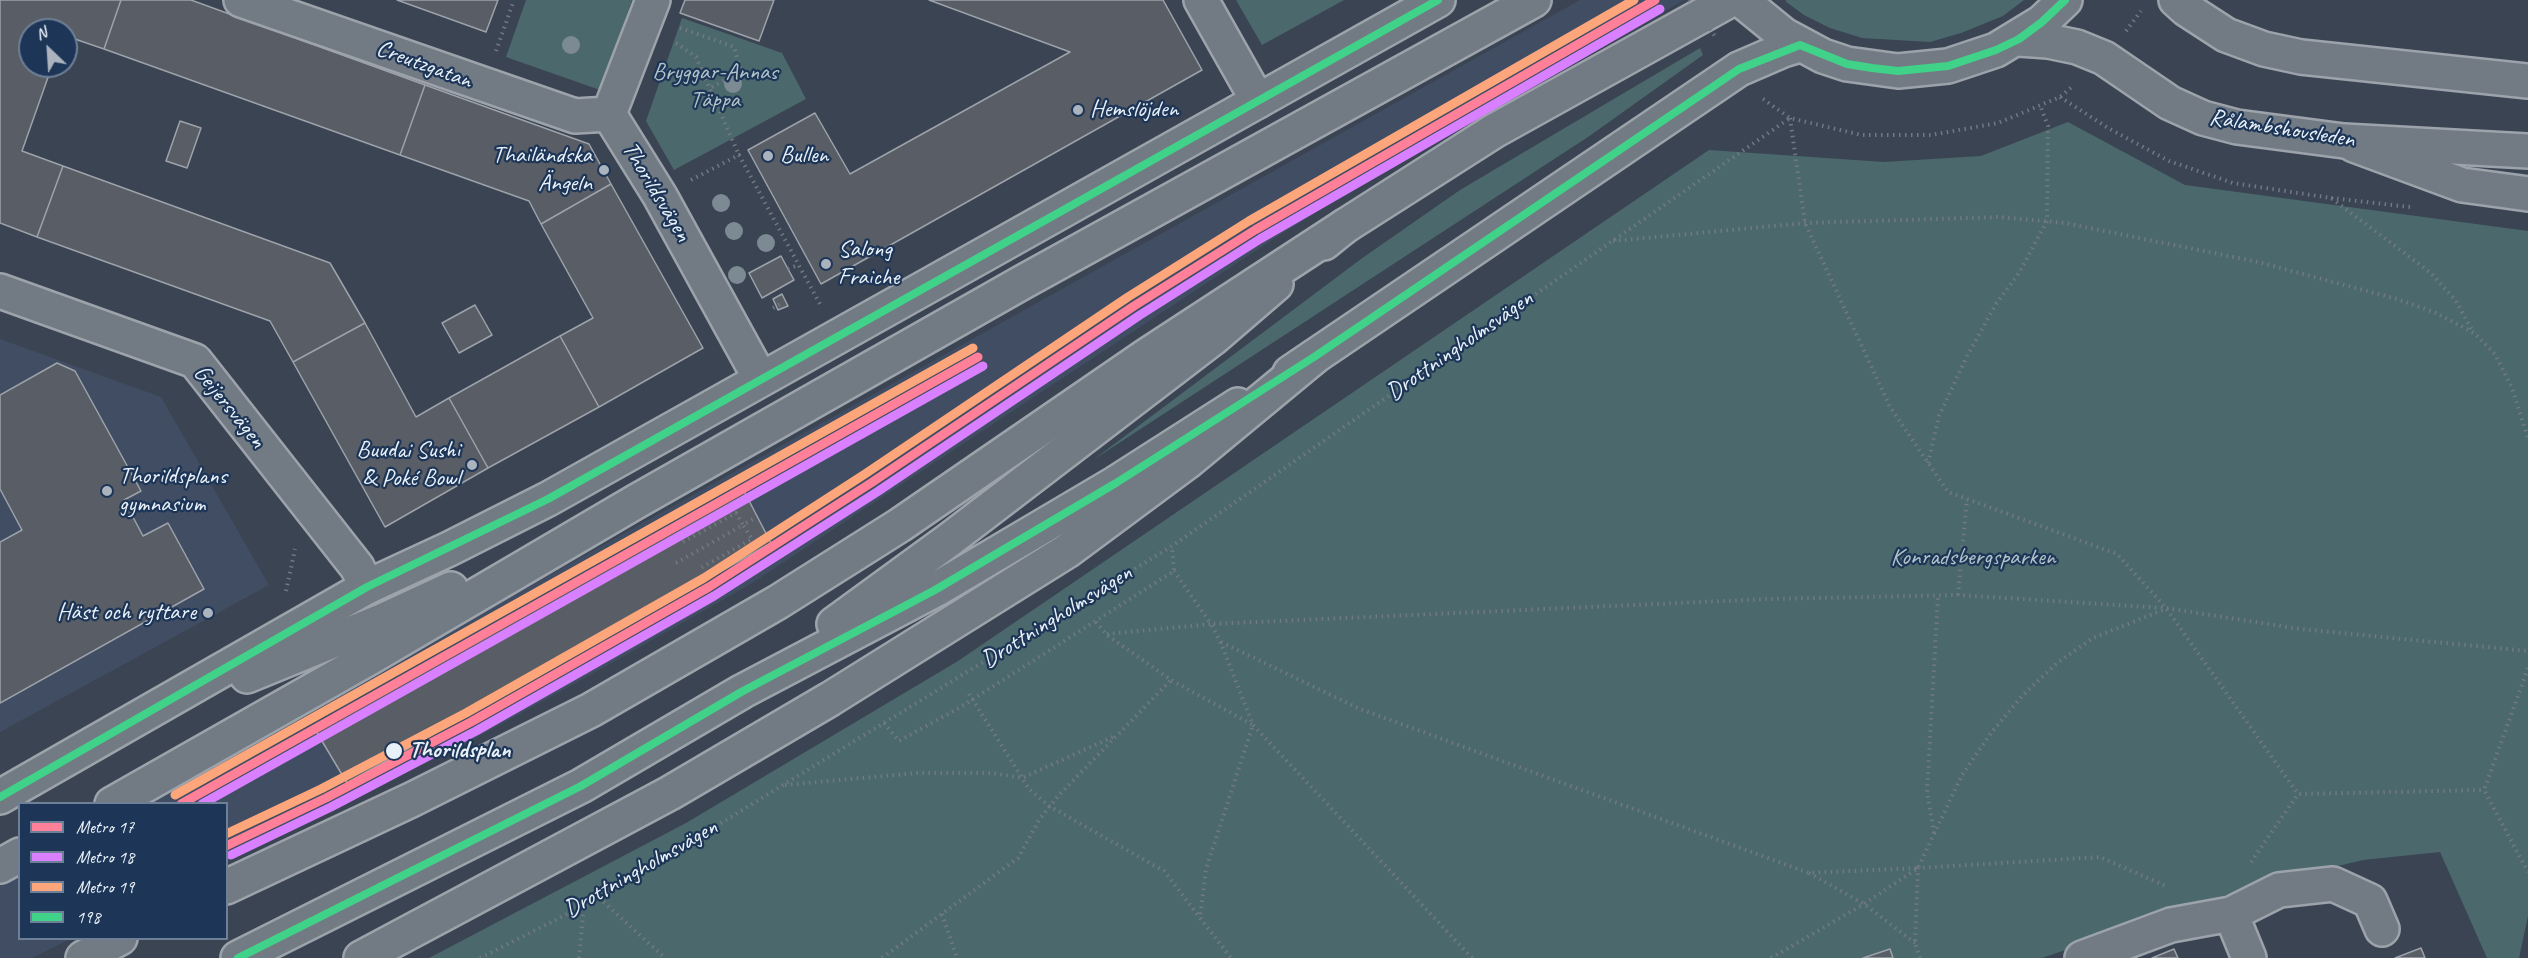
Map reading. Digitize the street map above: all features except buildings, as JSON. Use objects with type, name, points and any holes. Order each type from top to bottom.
[{"type":"main road","name":"Creutzgatan","points":[[241,0],[575,116],[609,114]]},
{"type":"main road","points":[[1201,0],[1258,101]]},
{"type":"main road","points":[[0,796],[134,722],[367,587],[548,499],[760,378],[1438,0]]},
{"type":"main road","points":[[116,802],[371,657],[637,501],[1023,282],[1534,0]]},
{"type":"main road","points":[[228,886],[411,800],[591,710],[778,602],[900,525],[1146,356],[1494,132],[1741,4],[1800,45],[1847,64],[1898,71],[1948,66],[1996,51],[2019,39],[2042,22],[2065,0]]},
{"type":"main road","points":[[2176,0],[2186,9],[2226,34],[2264,49],[2301,57],[2528,81]]},
{"type":"main road","name":"Thorildsvägen","points":[[649,13],[609,114],[660,196],[760,378]]},
{"type":"main road","name":"Rålambshovsleden","points":[[2019,39],[2048,41],[2077,47],[2104,58],[2170,103],[2203,118],[2237,127],[2344,141],[2528,152]]},
{"type":"main road","points":[[238,958],[581,786],[743,691],[935,590],[1116,483],[1314,357],[1739,69],[1800,45]]},
{"type":"main road","points":[[2344,141],[2462,185],[2528,194]]},
{"type":"main road","points":[[743,691],[950,540],[1212,339],[1345,226]]},
{"type":"main road","name":"Geijersvägen","points":[[0,291],[195,361],[357,567],[367,587]]},
{"type":"main road","points":[[361,958],[670,793],[830,699],[1066,551],[1186,462],[1314,357]]},
{"type":"main road","points":[[134,722],[384,620],[637,501]]},
{"type":"main road","points":[[0,866],[18,856]]},
{"type":"main road","points":[[2082,958],[2171,925],[2231,914],[2279,890],[2333,884],[2370,901],[2382,929]]},
{"type":"main road","points":[[2231,914],[2248,958]]},
{"type":"main road","points":[[83,958],[118,940]]},
{"type":"path","points":[[484,86],[514,0]]},
{"type":"path","points":[[1689,0],[1715,36]]},
{"type":"path","points":[[649,13],[674,25],[734,47],[741,71],[710,88]]},
{"type":"path","points":[[679,44],[696,57],[739,155],[824,312]]},
{"type":"path","points":[[2298,794],[2166,608],[2116,554],[1948,492],[1890,407],[1806,223],[1790,118],[1861,135],[1931,135],[1998,123],[2060,97],[2108,128],[2169,161],[2233,183],[2331,198],[2431,273],[2456,301],[2474,333],[2495,354],[2512,388],[2528,438]]},
{"type":"path","points":[[1928,463],[1939,416],[1967,356],[1996,304],[2019,273],[2048,221],[2048,126],[2040,105]]},
{"type":"path","name":"Drottningholmsvägen","points":[[480,958],[599,898],[1172,546],[1790,118]]},
{"type":"path","points":[[660,196],[739,155]]},
{"type":"path","points":[[1612,242],[1806,223],[1999,217],[2048,221],[2258,262],[2397,299],[2436,313],[2474,333]]},
{"type":"path","points":[[788,269],[798,265]]},
{"type":"path","points":[[773,308],[780,304]]},
{"type":"path","points":[[1958,596],[1967,499]]},
{"type":"path","points":[[683,542],[736,513],[752,539],[699,569]]},
{"type":"path","points":[[691,555],[753,519]]},
{"type":"path","points":[[676,563],[743,525]]},
{"type":"path","points":[[1172,546],[1174,571],[1211,624],[1220,641],[1253,725],[1206,869],[1200,918]]},
{"type":"path","points":[[884,723],[899,741],[973,699],[1174,571]]},
{"type":"path","points":[[1934,833],[1927,792],[1938,596]]},
{"type":"path","points":[[1107,634],[1211,624],[1768,598],[1958,596],[2166,608],[2301,629],[2528,651]]},
{"type":"path","points":[[1920,958],[1915,943],[1918,868],[1962,775],[1991,733],[2022,696],[2057,663],[2093,638],[2166,608]]},
{"type":"path","points":[[1096,622],[1107,634],[1171,680],[1253,725],[1472,958]]},
{"type":"path","points":[[1220,641],[1360,709],[1809,873],[1864,904],[1915,943]]},
{"type":"path","points":[[2528,668],[2484,790],[2528,872]]},
{"type":"path","points":[[882,958],[1018,858],[1049,806],[1171,680]]},
{"type":"path","points":[[969,694],[1029,789],[1049,806],[1164,871],[1231,958]]},
{"type":"path","points":[[781,786],[917,773],[992,773],[1022,778],[1117,736]]},
{"type":"path","points":[[2298,794],[2484,790]]},
{"type":"path","points":[[2231,914],[2241,877],[2298,794]]},
{"type":"path","points":[[1809,873],[2100,857],[2176,891]]},
{"type":"path","points":[[1771,958],[1864,904],[1918,868]]},
{"type":"path","points":[[599,898],[664,958]]},
{"type":"path","points":[[579,958],[584,905]]},
{"type":"path","points":[[942,914],[957,958]]},
{"type":"shaded area","points":[[1580,0],[1684,0],[1418,149],[1272,240],[749,585],[465,744],[228,861],[228,802],[143,802]]},
{"type":"shaded area","name":"Thorildsplans gymnasium","points":[[0,339],[161,397],[269,585],[0,732]]},
{"type":"shaded area","points":[[18,871],[18,940],[68,940],[32,958],[0,958],[0,881]]},
{"type":"green space","points":[[526,0],[632,0],[600,90],[506,57]]},
{"type":"green space","points":[[1236,0],[1344,0],[1262,45]]},
{"type":"green space","points":[[2024,0],[2003,16],[1961,33],[1930,42],[1862,38],[1830,28],[1804,15],[1785,1]]},
{"type":"green space","name":"Bryggar-Annas Täppa","points":[[682,18],[782,53],[806,99],[674,170],[646,121]]},
{"type":"green space","points":[[1700,48],[1703,55],[1588,137],[1093,460],[1361,259],[1460,190]]},
{"type":"green space","name":"Konradsbergsparken","points":[[2068,122],[2185,185],[2528,231],[2528,916],[2519,958],[2487,958],[2440,852],[2363,860],[2247,888],[2042,958],[429,958],[686,823],[958,661],[1709,150],[1884,162],[1981,156]]},
{"type":"metro line","name":"19","points":[[228,833],[321,789],[466,713],[704,578],[865,474],[1128,297],[1249,221],[1634,0]]},
{"type":"metro line","name":"17","points":[[228,845],[326,798],[471,722],[709,587],[871,483],[1134,306],[1255,230],[1655,0]]},
{"type":"metro line","name":"18","points":[[231,855],[331,807],[476,731],[714,596],[877,492],[1140,315],[1260,239],[1660,9]]},
{"type":"metro line","name":"19","points":[[175,795],[973,348]]},
{"type":"metro line","name":"17","points":[[185,802],[978,357]]},
{"type":"metro line","name":"18","points":[[206,802],[983,366]]},
{"type":"transit line","name":"198","points":[[0,797],[367,587],[548,499],[1438,0]]},
{"type":"transit line","name":"198","points":[[238,958],[581,786],[743,691],[935,590],[1116,483],[1314,357],[1739,69],[1800,45],[1847,64],[1872,68],[1898,71],[1948,66],[1996,50],[2019,39],[2042,22],[2065,0]]},
{"type":"place","name":"Hemslöjden","points":[[1078,110]]},
{"type":"place","name":"Bullen","points":[[768,156]]},
{"type":"place","name":"Thailändska Ängeln","points":[[604,170]]},
{"type":"place","name":"Salong Fraiche","points":[[826,264]]},
{"type":"place","name":"Buudai Sushi & Poké Bowl","points":[[472,465]]},
{"type":"place","name":"Thorildsplans gymnasium","points":[[107,491]]},
{"type":"place","name":"Häst och ryttare","points":[[208,613]]},
{"type":"place","name":"Thorildsplan","points":[[394,751]]}]
